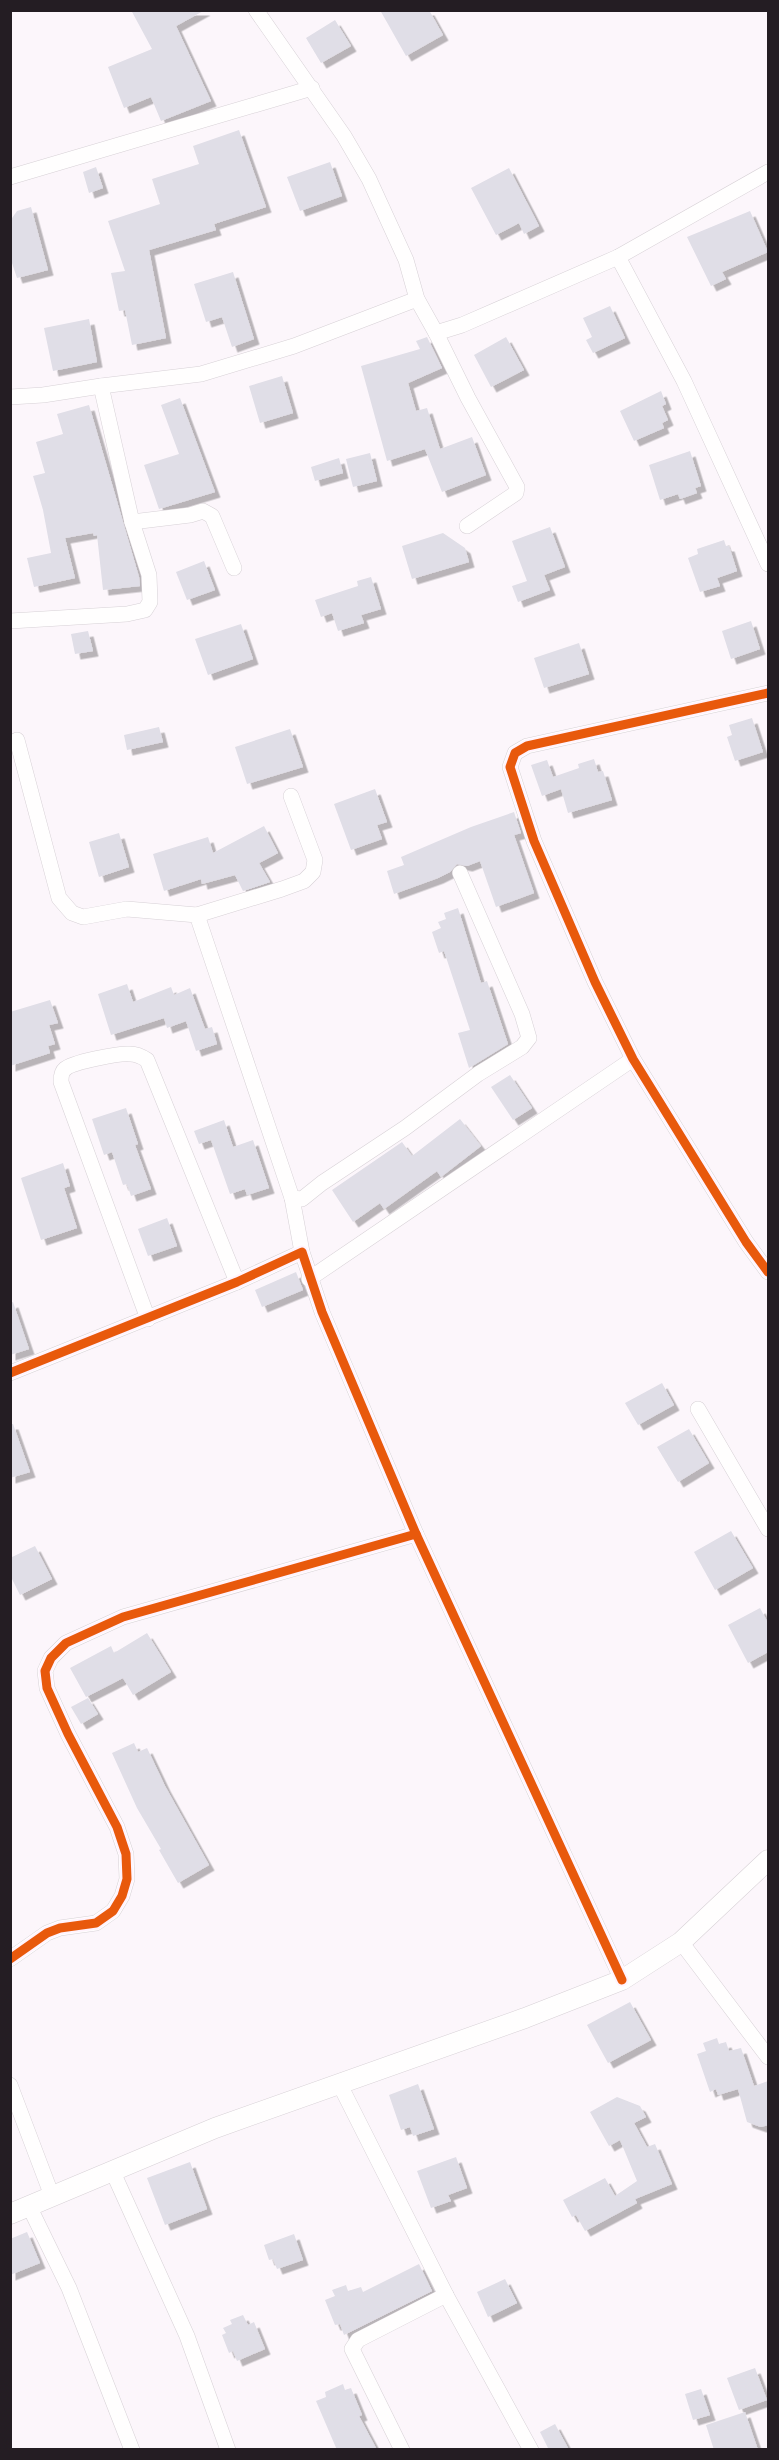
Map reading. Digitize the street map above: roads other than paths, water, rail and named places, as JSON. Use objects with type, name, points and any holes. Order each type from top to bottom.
[{"type":"main road","points":[[10,2214],[215,2128],[525,2019],[622,1980],[681,1942],[768,1860]]},
{"type":"street","points":[[256,10],[312,88],[369,179],[406,260],[417,299],[517,487],[516,493],[467,526]]},
{"type":"street","points":[[10,177],[312,88]]},
{"type":"street","points":[[436,333],[481,317],[618,257],[768,172]]},
{"type":"street","points":[[618,257],[684,381],[768,564]]},
{"type":"street","points":[[10,397],[201,375],[294,346],[417,299]]},
{"type":"street","points":[[10,621],[127,614],[145,610],[150,602],[149,575],[132,522],[101,386]]},
{"type":"street","points":[[132,522],[190,515],[204,511],[212,516],[234,568]]},
{"type":"street","points":[[768,693],[527,746],[515,753],[511,758],[510,767],[534,840],[595,982],[633,1059],[746,1242],[768,1272]]},
{"type":"street","points":[[17,740],[59,898],[72,913],[83,917],[127,909],[197,915],[282,890],[304,881],[313,872],[315,860],[291,796]]},
{"type":"street","points":[[292,1198],[302,1199],[322,1182],[405,1128],[478,1074],[522,1047],[529,1038],[522,1014],[460,873]]},
{"type":"street","points":[[197,915],[292,1198],[309,1279],[416,1534],[622,1980]]},
{"type":"street","points":[[148,1319],[61,1082],[65,1069],[74,1064],[128,1053],[139,1055],[147,1060],[237,1282]]},
{"type":"street","points":[[309,1279],[633,1059]]},
{"type":"street","points":[[10,1373],[148,1319],[302,1252]]},
{"type":"street","points":[[699,1409],[768,1529]]},
{"type":"street","points":[[10,1959],[47,1933],[60,1928],[96,1923],[113,1911],[122,1896],[127,1879],[126,1854],[117,1827],[68,1734],[47,1688],[45,1671],[51,1658],[66,1643],[123,1617],[416,1534]]},
{"type":"street","points":[[681,1942],[768,2057]]},
{"type":"street","points":[[339,2083],[446,2295],[531,2450]]},
{"type":"street","points":[[10,2085],[52,2196]]},
{"type":"street","points":[[112,2170],[187,2336],[228,2450]]},
{"type":"street","points":[[29,2206],[69,2288],[132,2450]]},
{"type":"street","points":[[402,2450],[352,2349],[358,2340],[446,2295]]}]
